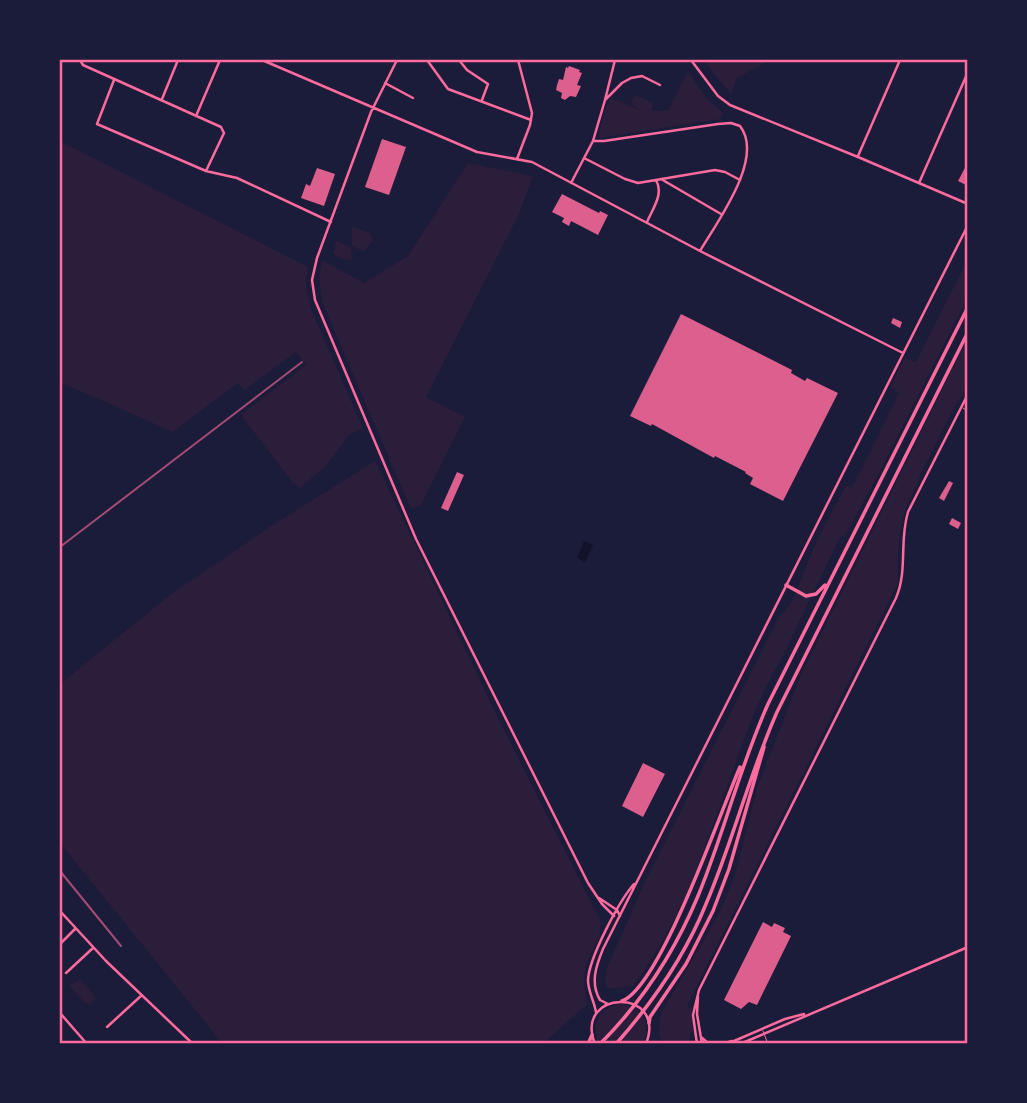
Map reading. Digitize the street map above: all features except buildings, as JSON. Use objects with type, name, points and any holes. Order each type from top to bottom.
[{"type":"main road","points":[[622,1001],[629,997],[641,982],[678,918],[759,724],[968,307]]},
{"type":"main road","points":[[615,1044],[644,1010],[675,965],[706,906],[772,722],[968,331]]},
{"type":"main road","points":[[786,585],[803,596],[814,595],[826,584],[837,566]]},
{"type":"main road","points":[[649,1023],[650,1017],[687,964],[719,897],[772,722]]},
{"type":"main road","points":[[600,1044],[640,997],[666,959],[701,888],[759,724]]},
{"type":"main road","points":[[588,1044],[592,1035]]},
{"type":"street","points":[[80,60],[83,65],[223,130],[206,171]]},
{"type":"street","points":[[196,116],[220,60]]},
{"type":"street","points":[[262,60],[477,152],[532,162],[700,251],[903,353]]},
{"type":"street","points":[[397,60],[373,107],[313,271],[316,305],[416,539],[588,883],[614,916],[620,916]]},
{"type":"street","points":[[427,60],[448,89],[531,120]]},
{"type":"street","points":[[459,60],[467,70],[488,82],[482,100]]},
{"type":"street","points":[[517,159],[531,120],[531,107],[518,60]]},
{"type":"street","points":[[571,183],[593,141],[615,60]]},
{"type":"street","points":[[691,60],[718,96],[730,105],[968,204]]},
{"type":"street","points":[[858,157],[900,60]]},
{"type":"street","points":[[162,101],[178,61]]},
{"type":"street","points":[[919,183],[968,72]]},
{"type":"street","points":[[604,100],[621,83],[638,76],[660,85]]},
{"type":"street","points":[[114,80],[97,124],[206,171],[237,178],[331,222]]},
{"type":"street","points":[[385,83],[413,98]]},
{"type":"street","points":[[593,141],[705,125],[735,124],[743,130],[748,159],[740,180],[700,251]]},
{"type":"street","points":[[584,158],[638,183],[715,170],[740,180]]},
{"type":"street","points":[[661,179],[721,214]]},
{"type":"street","points":[[647,223],[660,193],[656,180]]},
{"type":"street","points":[[608,1004],[597,997],[594,976],[603,949],[968,225]]},
{"type":"street","points":[[696,1042],[694,1011],[699,990],[897,594],[903,576],[907,514],[968,394]]},
{"type":"street","points":[[595,1044],[592,1035],[596,1008],[589,988],[589,973],[594,955],[617,910],[636,882]]},
{"type":"street","points":[[598,898],[617,910],[620,916]]},
{"type":"street","points":[[60,911],[93,948],[193,1044]]},
{"type":"street","points":[[60,944],[75,928]]},
{"type":"street","points":[[740,1044],[968,947]]},
{"type":"street","points":[[66,974],[93,948]]},
{"type":"street","points":[[699,990],[697,1011],[702,1044]]},
{"type":"street","points":[[107,1027],[142,995]]},
{"type":"street","points":[[595,1016],[608,1004],[622,1001],[639,1007],[649,1023],[646,1044]]},
{"type":"street","points":[[60,1013],[87,1044]]},
{"type":"street","points":[[727,1044],[785,1019],[808,1014]]},
{"type":"street","points":[[700,1036],[709,1044]]},
{"type":"street","points":[[649,1037],[652,1043]]},
{"type":"street","points":[[721,1044],[735,1040]]},
{"type":"lane","points":[[961,407],[968,411]]},
{"type":"lane","points":[[762,1029],[768,1044]]},
{"type":"shaded area","points":[[703,60],[770,60],[737,78],[731,94]]},
{"type":"shaded area","points":[[688,71],[707,99],[723,113],[721,119],[600,138],[604,111],[611,98],[640,110],[631,104],[634,96],[641,97],[653,104],[651,111],[668,111]]},
{"type":"shaded area","points":[[60,141],[308,267],[306,286],[311,309],[363,428],[349,435],[327,465],[300,488],[293,483],[243,418],[243,413],[306,365],[296,352],[245,390],[238,383],[173,432],[60,382]]},
{"type":"shaded area","points":[[468,163],[533,176],[519,214],[426,397],[465,417],[421,505],[411,509],[322,302],[319,279],[322,260],[364,283],[408,256]]},
{"type":"shaded area","points":[[352,227],[370,233],[373,240],[364,252],[352,246]]},
{"type":"shaded area","points":[[338,241],[351,248],[352,259],[344,260],[333,254]]},
{"type":"shaded area","points":[[967,261],[967,295],[961,311],[874,483],[844,537],[841,535],[766,687],[678,911],[650,962],[633,986],[608,989],[605,982],[606,970],[646,880],[779,617],[793,597],[846,485],[852,488],[899,393],[890,387],[905,358],[916,362]]},
{"type":"shaded area","points":[[967,340],[968,374],[965,390],[920,475],[905,511],[898,546],[898,583],[687,1006],[692,1008],[693,1032],[690,1033],[690,1043],[664,1044],[659,1033],[661,1013],[719,914],[735,875],[757,788],[802,672]]},
{"type":"shaded area","points":[[375,461],[500,722],[600,920],[598,940],[585,969],[587,1004],[544,1043],[222,1043],[60,843],[60,684],[170,595],[271,526]]},
{"type":"shaded area","points":[[584,541],[593,545],[585,562],[577,558]]},
{"type":"shaded area","points":[[80,979],[94,995],[95,1000],[90,1005],[71,988],[70,985]]},
{"type":"shaded area","points":[[618,1004],[632,1008],[642,1016],[646,1029],[643,1043],[599,1044],[596,1030],[598,1019],[605,1010]]},
{"type":"railway","points":[[60,547],[302,362]]},
{"type":"railway","points":[[60,871],[121,946]]}]
